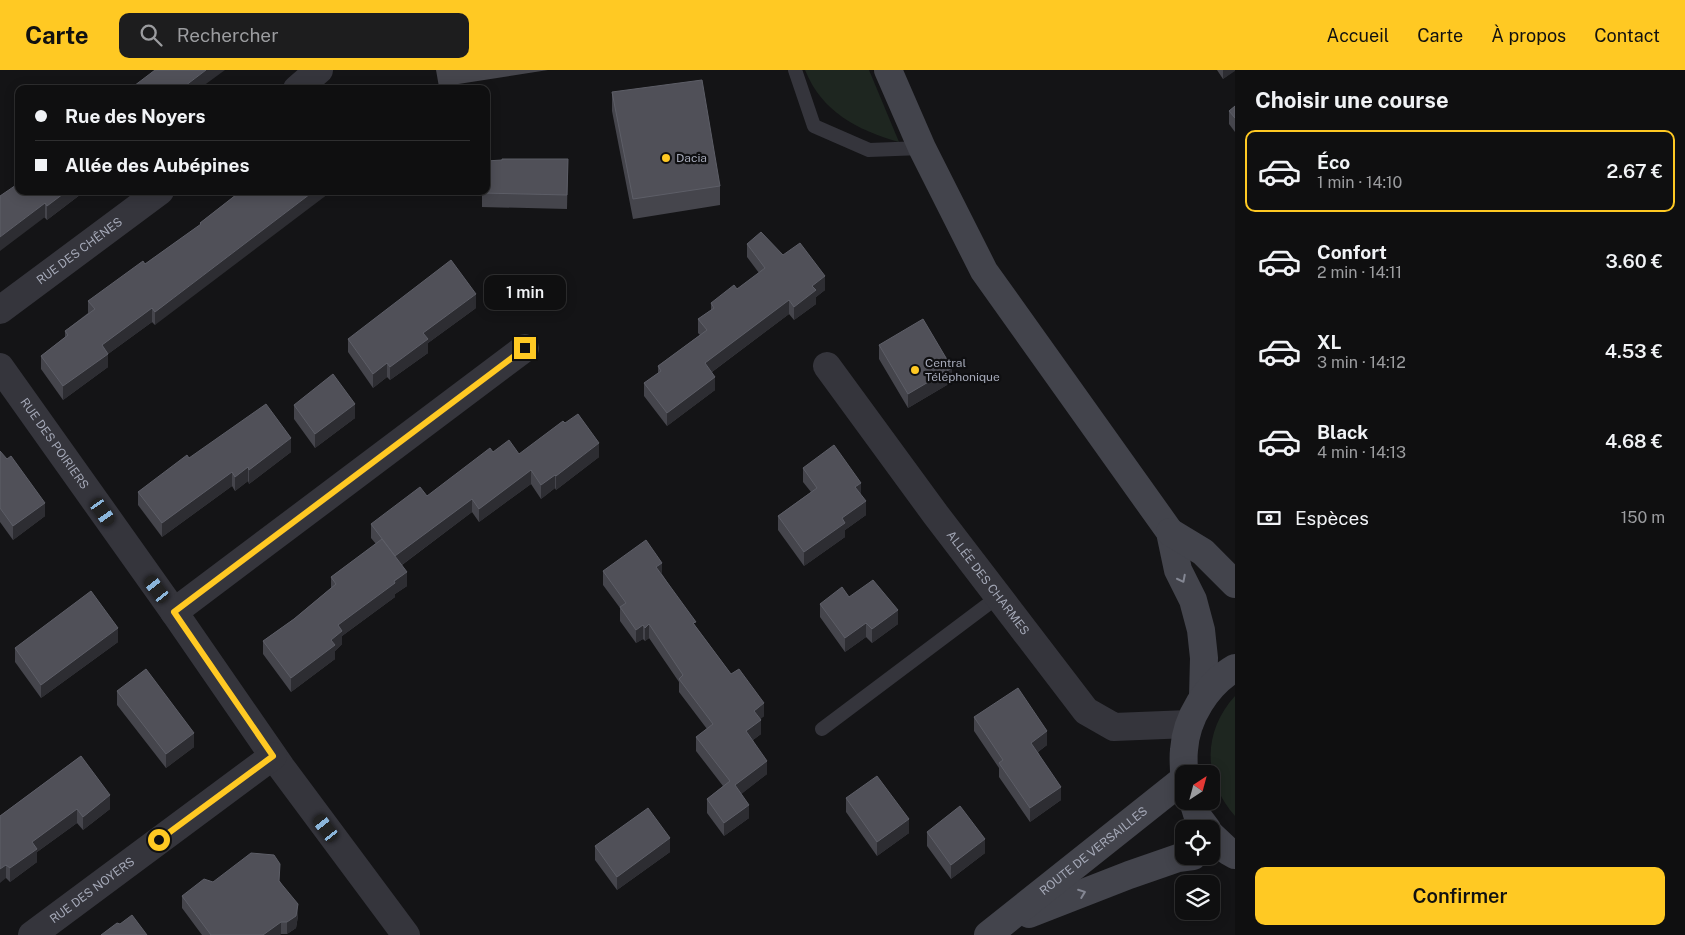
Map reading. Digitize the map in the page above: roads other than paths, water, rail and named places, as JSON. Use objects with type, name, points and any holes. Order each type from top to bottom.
[{"type":"main road","points":[[888,70],[922,148],[984,271],[1170,532],[1203,552],[1235,584]]},
{"type":"main road","points":[[1170,532],[1178,570],[1193,600],[1201,630],[1204,658],[1203,697]]},
{"type":"main road","points":[[1184,765],[1184,750],[1189,724],[1203,697],[1223,675],[1235,668]]},
{"type":"main road","name":"ROUTE DE VERSAILLES","points":[[996,929],[1175,786]]},
{"type":"main road","name":"ROUTE DE VERSAILLES","points":[[996,929],[1129,874],[1175,859]]},
{"type":"street","points":[[301,85],[319,70]]},
{"type":"street","name":"RUE DES CHÊNES","points":[[0,310],[155,195]]},
{"type":"street","points":[[174,612],[525,348]]},
{"type":"street","name":"ALLÉE DES CHARMES","points":[[827,366],[936,515],[1086,711],[1114,727],[1189,724]]},
{"type":"street","name":"RUE DES POIRIERS","points":[[0,367],[174,612],[273,756],[406,935]]},
{"type":"street","name":"RUE DES NOYERS","points":[[32,935],[273,756]]},
{"type":"lane","points":[[795,70],[814,126],[869,150],[922,148]]},
{"type":"lane","points":[[822,729],[999,596]]},
{"type":"place","name":"Dacia","points":[[666,158]]},
{"type":"place","name":"Central Téléphonique","points":[[915,370]]}]
